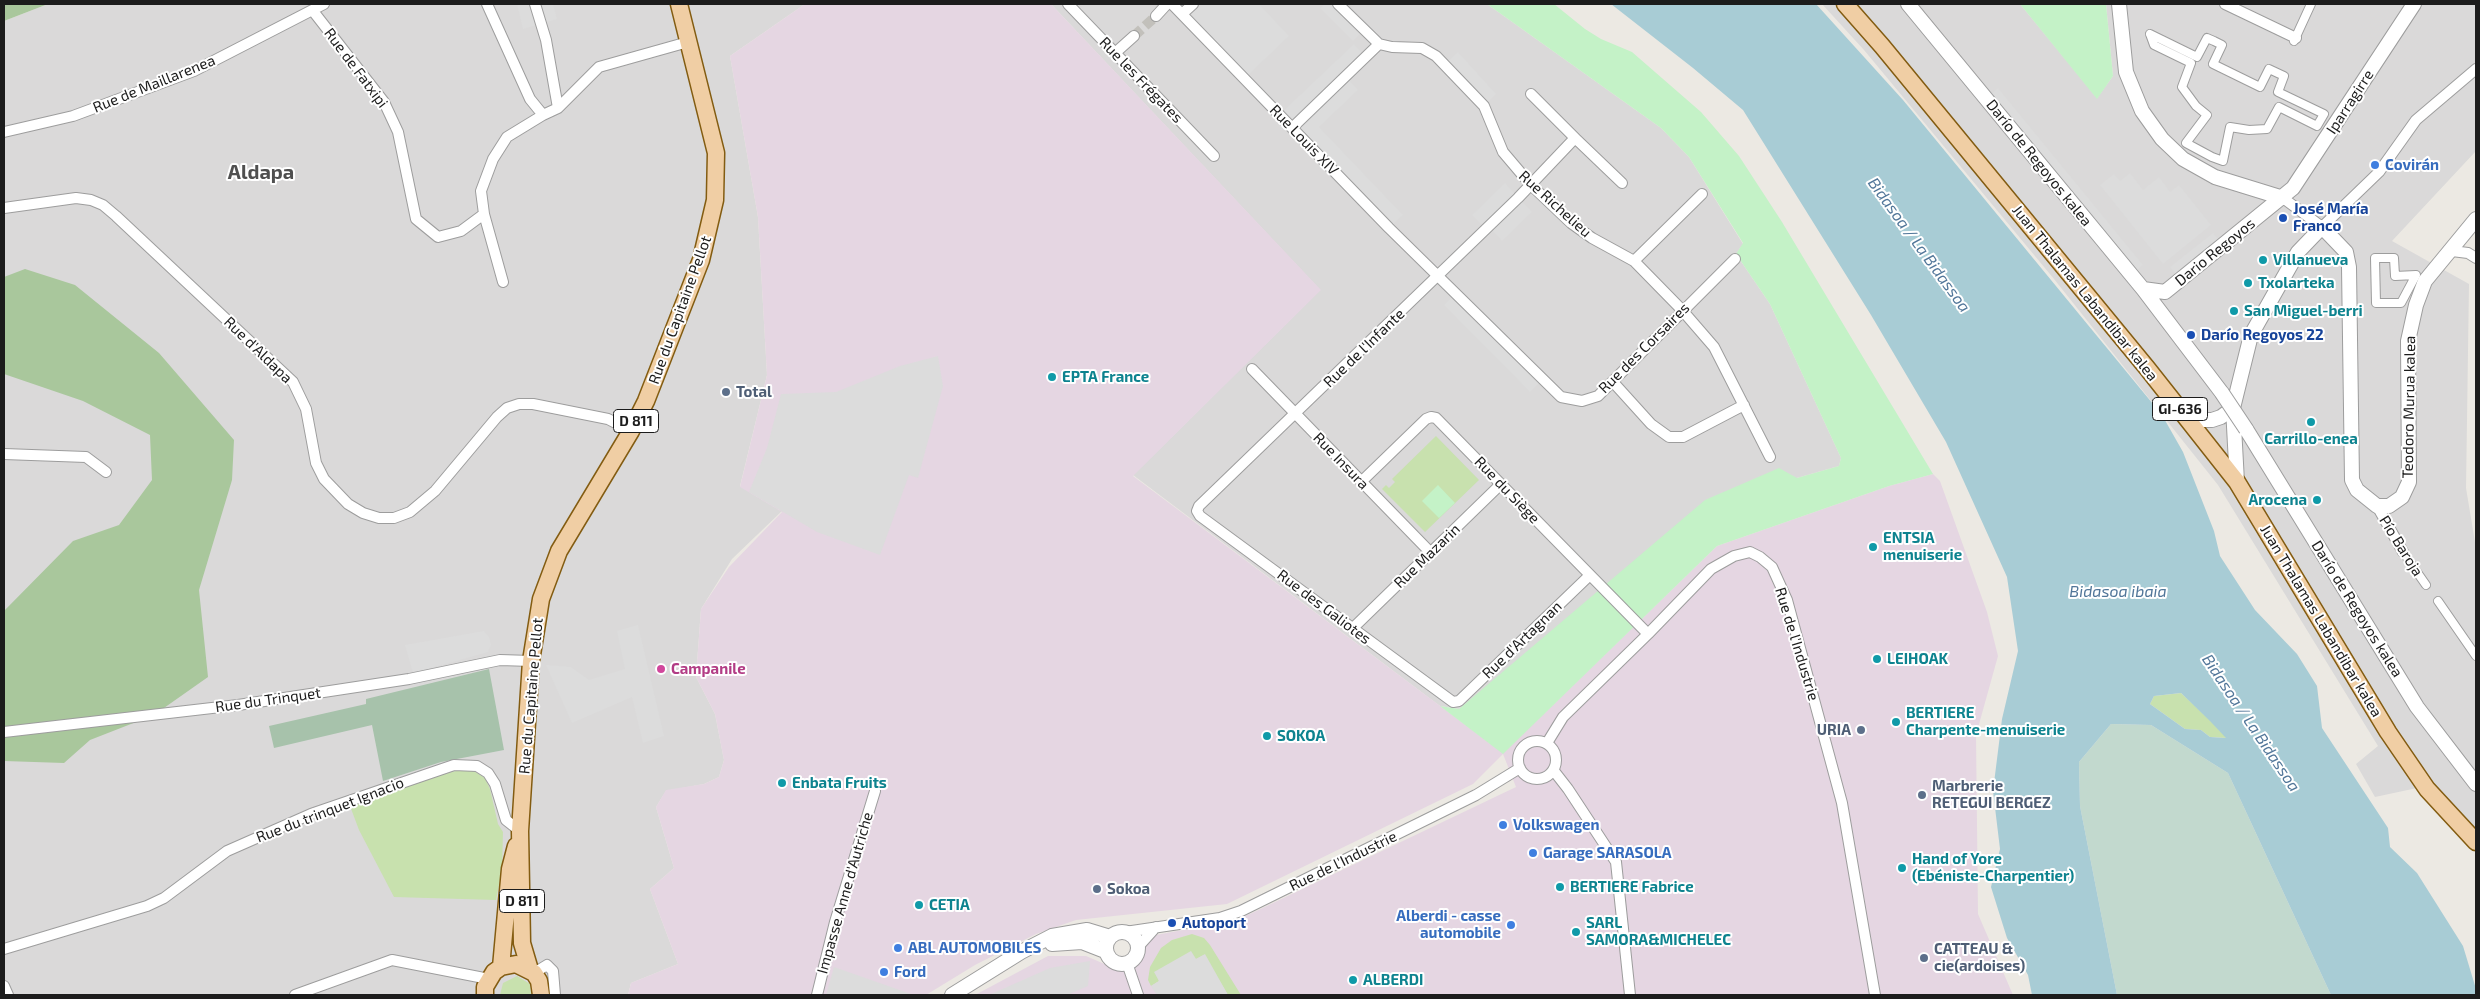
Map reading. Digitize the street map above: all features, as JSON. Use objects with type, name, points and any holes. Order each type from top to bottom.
[{"type":"main road","name":"Rue du Capitaine Pellot","points":[[541,995],[539,981],[532,972],[522,943],[520,832],[531,661],[541,599],[556,558],[631,431],[664,356],[701,260],[715,200],[716,153],[679,4]]},
{"type":"main road","name":"Juan Thalamas Labandibar kalea","points":[[1845,4],[1882,46],[2237,482],[2388,732],[2427,789],[2476,842]]},
{"type":"main road","name":"Rue du Capitaine Pellot","points":[[501,967],[510,869],[520,832]]},
{"type":"main road","points":[[485,995],[488,979],[501,967],[516,964],[532,972]]},
{"type":"street","name":"Rue de Maillarenea","points":[[4,132],[73,116],[194,71],[324,4]]},
{"type":"street","points":[[486,4],[530,99],[543,115]]},
{"type":"street","points":[[535,4],[546,40],[558,108]]},
{"type":"street","name":"Rue les Frégates","points":[[1068,4],[1214,156]]},
{"type":"street","points":[[1156,16],[1167,4]]},
{"type":"street","name":"Rue Louis XIV","points":[[1172,4],[1437,276]]},
{"type":"street","points":[[1182,14],[1193,4]]},
{"type":"street","points":[[1293,127],[1379,44],[1338,4]]},
{"type":"street","name":"Darío de Regoyos kalea","points":[[1908,4],[2143,290],[2222,393],[2418,707],[2476,784]]},
{"type":"street","points":[[2119,4],[2126,72],[2142,111],[2162,139],[2183,159],[2215,177],[2283,198],[2322,227],[2346,252],[2349,267],[2352,480],[2357,490],[2377,506]]},
{"type":"street","points":[[2231,5],[2295,39],[2311,4]]},
{"type":"street","name":"Iparragirre","points":[[2283,198],[2293,188],[2414,4]]},
{"type":"street","name":"Rue de Fatxipi","points":[[313,11],[387,110],[398,132],[416,219],[438,237],[461,231],[484,214]]},
{"type":"street","points":[[2150,34],[2197,57],[2207,38],[2214,41],[2222,45],[2213,64],[2260,87],[2269,69],[2284,76],[2278,92],[2324,114],[2317,126],[2279,107],[2267,129],[2249,130],[2230,127],[2223,161],[2186,143],[2207,115],[2196,106],[2182,87],[2190,63],[2154,45],[2150,34]]},
{"type":"street","points":[[1115,53],[1134,36]]},
{"type":"street","points":[[503,282],[484,214],[481,191],[493,159],[507,137],[558,108],[600,68],[688,42]]},
{"type":"street","name":"Rue Richelieu","points":[[1379,44],[1392,47],[1422,48],[1436,56],[1484,106],[1503,152],[1531,185],[1571,223],[1592,238],[1634,261],[1682,310],[1714,347],[1770,458]]},
{"type":"street","points":[[2237,482],[2233,408],[2251,335],[2298,252],[2379,172],[2416,120],[2476,69]]},
{"type":"street","points":[[1531,94],[1622,183]]},
{"type":"street","name":"Rue de l'Infante","points":[[1197,511],[1199,506],[1531,185],[1575,138]]},
{"type":"street","points":[[1634,261],[1702,194]]},
{"type":"street","name":"Rue d'Aldapa","points":[[4,208],[76,198],[91,200],[116,216],[293,382],[306,408],[316,463],[324,479],[348,504],[379,518],[394,518],[410,512],[424,501],[507,408],[519,404],[533,404],[608,419],[631,431]]},
{"type":"street","name":"Dario Regoyos","points":[[2143,290],[2165,292],[2283,198]]},
{"type":"street","name":"Teodoro Murua kalea","points":[[2377,506],[2389,506],[2402,497],[2409,482],[2408,341],[2416,305],[2425,281],[2439,261],[2452,251],[2476,219]]},
{"type":"street","points":[[2452,251],[2468,253],[2476,258]]},
{"type":"street","points":[[2375,258],[2394,258],[2396,276],[2416,275],[2401,303],[2376,304],[2375,258]]},
{"type":"street","name":"Rue des Corsaires","points":[[1437,276],[1561,397],[1582,401],[1598,396],[1735,259]]},
{"type":"street","name":"Darío de Regoyos kalea","points":[[2165,292],[2169,323]]},
{"type":"street","name":"Rue Insura","points":[[1252,369],[1430,552]]},
{"type":"street","points":[[1613,382],[1651,424],[1669,437],[1683,437],[1744,405]]},
{"type":"street","points":[[2188,420],[2212,420],[2221,417],[2233,408]]},
{"type":"street","name":"Rue du Siège","points":[[1362,481],[1426,418],[1436,418],[1648,634]]},
{"type":"street","points":[[4,454],[86,457],[106,472]]},
{"type":"street","name":"Rue Mazarin","points":[[1353,628],[1501,484]]},
{"type":"street","name":"Pío Baroja","points":[[2377,506],[2403,552],[2426,585]]},
{"type":"street","name":"Rue des Galiotes","points":[[1197,511],[1200,516],[1453,702]]},
{"type":"street","name":"Rue de l'Industrie","points":[[1547,743],[1563,717],[1711,569],[1734,556],[1750,552],[1760,557],[1772,568],[1787,600],[1842,803],[1874,995]]},
{"type":"street","name":"Rue d'Artagnan","points":[[1453,702],[1459,700],[1590,575]]},
{"type":"street","points":[[2438,602],[2476,656]]},
{"type":"street","name":"Rue du Trinquet","points":[[4,732],[238,705],[409,679],[500,660],[531,661]]},
{"type":"street","points":[[1535,741],[1547,743],[1555,752],[1557,758],[1554,771],[1549,776],[1536,779],[1524,774],[1520,768],[1518,757],[1524,746],[1535,741]]},
{"type":"street","name":"Rue du trinquet Ignacio","points":[[4,949],[147,906],[164,898],[227,851],[311,814],[454,764],[477,766],[488,773],[495,784],[506,820],[520,832]]},
{"type":"street","name":"Rue de l'Industrie","points":[[1110,937],[1125,932],[1220,918],[1241,911],[1476,795],[1520,768]]},
{"type":"street","points":[[1554,771],[1616,862],[1630,995]]},
{"type":"street","name":"Impasse Anne d'Autriche","points":[[817,995],[834,922],[875,790]]},
{"type":"street","points":[[1138,946],[1156,927]]},
{"type":"street","points":[[952,995],[1021,952],[1052,936],[1087,930],[1110,937],[1105,951]]},
{"type":"street","points":[[1036,945],[1082,942],[1105,951],[1112,962],[1117,964],[1127,963],[1138,953],[1138,946],[1132,935],[1125,932]]},
{"type":"street","points":[[295,995],[392,960],[488,979]]},
{"type":"street","points":[[1127,963],[1138,995]]},
{"type":"street","points":[[532,972],[547,965],[553,971],[555,995]]},
{"type":"street","points":[[4,986],[8,995]]},
{"type":"shaded area","points":[[48,4],[805,4],[730,56],[758,217],[767,375],[740,486],[782,511],[732,559],[701,609],[696,677],[715,714],[724,760],[719,777],[704,784],[666,791],[656,807],[674,868],[650,889],[678,964],[631,983],[628,995],[4,995],[4,21]]},
{"type":"shaded area","points":[[517,4],[553,4],[557,19],[523,29]]},
{"type":"shaded area","points":[[805,4],[1051,4],[1321,290],[1133,476],[1503,753],[1717,546],[1889,486],[1933,474],[1940,481],[1987,612],[1998,656],[1976,735],[1978,914],[2013,995],[975,995],[1048,956],[1086,956],[1109,966],[1128,955],[1140,938],[1236,920],[1250,914],[1516,787],[1503,754],[1473,784],[1227,904],[1076,920],[1036,934],[975,965],[926,995],[628,995],[631,983],[678,964],[650,889],[674,868],[656,807],[666,790],[704,784],[719,777],[724,760],[715,714],[696,677],[701,609],[729,567],[782,512],[740,487],[767,375],[758,217],[730,56]]},
{"type":"shaded area","points":[[1051,4],[1487,4],[1661,128],[1689,157],[1743,244],[1736,254],[1770,304],[1841,458],[1839,466],[1797,478],[1459,709],[1440,706],[1133,475],[1320,290]]},
{"type":"shaded area","points":[[1172,4],[1259,4],[1289,36],[1244,79]]},
{"type":"shaded area","points":[[1325,4],[1338,4],[1364,30],[1353,41],[1320,8]]},
{"type":"shaded area","points":[[1822,4],[2020,4],[2097,98],[2113,76],[2106,4],[2476,4],[2476,151],[2392,241],[2469,284],[2466,488],[2476,548],[2476,849],[2417,788],[2375,797],[2356,764],[2378,746],[2218,485],[2054,279],[1864,50]]},
{"type":"shaded area","points":[[1354,44],[1362,53],[1342,72],[1358,90],[1319,127],[1403,215],[1389,228],[1280,114]]},
{"type":"shaded area","points":[[1458,52],[1496,94],[1484,106],[1445,64]]},
{"type":"shaded area","points":[[1998,88],[2143,265],[2135,272],[1990,95]]},
{"type":"shaded area","points":[[2130,173],[2143,190],[2159,177],[2170,192],[2179,185],[2211,225],[2163,264],[2100,185],[2114,174],[2120,181]]},
{"type":"shaded area","points":[[1505,183],[1532,212],[1502,241],[1489,227],[1486,229],[1472,215]]},
{"type":"shaded area","points":[[2213,233],[2220,241],[2177,276],[2170,267]]},
{"type":"shaded area","points":[[1456,293],[1542,380],[1530,392],[1444,305]]},
{"type":"shaded area","points":[[938,356],[943,386],[918,478],[909,475],[880,555],[817,532],[749,492],[767,448],[781,394],[836,392],[900,366]]},
{"type":"shaded area","points":[[638,625],[664,736],[643,743],[632,697],[572,723],[546,665],[571,667],[589,680],[625,669],[617,631]]},
{"type":"shaded area","points":[[484,631],[489,637],[491,645],[488,652],[413,673],[405,645]]},
{"type":"shaded area","points":[[1191,951],[1196,959],[1205,954],[1228,995],[1157,995],[1151,986],[1159,981],[1154,972]]},
{"type":"shaded area","points":[[1090,961],[1088,986],[1067,995],[989,995],[1050,968]]},
{"type":"shaded area","points":[[834,967],[911,994],[826,995]]},
{"type":"green space","points":[[4,4],[48,4],[4,21]]},
{"type":"green space","points":[[1487,4],[1554,4],[1585,29],[1601,39],[1632,52],[1701,112],[1739,156],[1782,222],[1933,474],[1889,486],[1717,546],[1503,754],[1440,706],[1459,709],[1705,500],[1779,468],[1797,478],[1839,466],[1841,458],[1770,304],[1736,254],[1743,243],[1689,157],[1661,128]]},
{"type":"green space","points":[[2020,4],[2106,4],[2113,76],[2097,99]]},
{"type":"green space","points":[[25,269],[75,285],[159,353],[234,440],[232,480],[199,590],[208,677],[154,715],[90,740],[64,763],[4,761],[4,611],[73,541],[119,525],[152,480],[150,435],[83,401],[4,374],[4,277]]},
{"type":"green space","points":[[1436,436],[1479,480],[1425,532],[1382,489],[1386,485],[1389,488],[1395,482],[1392,479]]},
{"type":"green space","points":[[1438,485],[1455,503],[1439,518],[1422,501]]},
{"type":"green space","points":[[489,669],[504,750],[441,762],[383,781],[372,725],[274,748],[269,726],[366,704],[366,699]]},
{"type":"green space","points":[[2181,693],[2227,738],[2210,737],[2201,730],[2185,729],[2150,704],[2154,696]]},
{"type":"green space","points":[[2111,724],[2151,725],[2228,773],[2331,995],[2117,995],[2080,806],[2079,762]]},
{"type":"green space","points":[[456,771],[474,771],[485,778],[490,789],[498,824],[503,832],[502,870],[496,900],[394,897],[359,830],[350,806],[432,777]]},
{"type":"green space","points":[[1192,934],[1204,938],[1210,945],[1241,995],[1228,995],[1204,955],[1155,972],[1159,981],[1151,986],[1148,980],[1150,967],[1161,948],[1172,940]]},
{"type":"green space","points":[[517,976],[530,984],[531,995],[500,995],[503,983]]},
{"type":"water","name":"Bidasoa ibaia","points":[[1611,4],[1816,4],[1903,100],[2162,415],[2183,452],[2214,531],[2220,556],[2255,610],[2297,654],[2317,686],[2322,728],[2388,828],[2390,847],[2417,873],[2463,946],[2476,989],[2476,995],[2331,995],[2228,773],[2151,725],[2111,724],[2079,762],[2080,806],[2117,995],[2032,995],[2028,975],[2007,938],[1991,887],[2000,849],[1993,791],[2002,719],[2018,651],[2007,577],[1946,442],[1871,315],[1743,110]],"holes":[[[2181,693],[2226,738],[2210,737],[2201,730],[2185,729],[2150,704],[2154,696]]]},
{"type":"tunnel","points":[[1134,36],[1156,16]]},
{"type":"place","name":"Covirán","points":[[2375,165]]},
{"type":"place","name":"José María Franco","points":[[2283,218]]},
{"type":"place","name":"Villanueva","points":[[2263,260]]},
{"type":"place","name":"Txolarteka","points":[[2248,283]]},
{"type":"place","name":"San Miguel-berri","points":[[2234,311]]},
{"type":"place","name":"Darío Regoyos 22","points":[[2191,335]]},
{"type":"place","name":"EPTA France","points":[[1052,377]]},
{"type":"place","name":"Total","points":[[726,392]]},
{"type":"place","name":"Carrillo-enea","points":[[2311,422]]},
{"type":"place","name":"Arocena","points":[[2317,500]]},
{"type":"place","name":"ENTSIA menuiserie","points":[[1873,547]]},
{"type":"place","name":"LEIHOAK","points":[[1877,659]]},
{"type":"place","name":"Campanile","points":[[661,669]]},
{"type":"place","name":"BERTIERE Charpente-menuiserie","points":[[1896,722]]},
{"type":"place","name":"URIA","points":[[1861,730]]},
{"type":"place","name":"SOKOA","points":[[1267,736]]},
{"type":"place","name":"Enbata Fruits","points":[[782,783]]},
{"type":"place","name":"Marbrerie RETEGUI BERGEZ","points":[[1922,795]]},
{"type":"place","name":"Volkswagen","points":[[1503,825]]},
{"type":"place","name":"Garage SARASOLA","points":[[1533,853]]},
{"type":"place","name":"Hand of Yore (Ebéniste-Charpentier)","points":[[1902,868]]},
{"type":"place","name":"BERTIERE Fabrice","points":[[1560,887]]},
{"type":"place","name":"Sokoa","points":[[1097,889]]},
{"type":"place","name":"CETIA","points":[[919,905]]},
{"type":"place","name":"Autoport","points":[[1172,923]]},
{"type":"place","name":"Alberdi - casse automobile","points":[[1511,925]]},
{"type":"place","name":"SARL SAMORA&MICHELEC","points":[[1576,932]]},
{"type":"place","name":"ABL AUTOMOBILES","points":[[898,948]]},
{"type":"place","name":"CATTEAU & cie(ardoises)","points":[[1924,958]]},
{"type":"place","name":"Ford","points":[[884,972]]},
{"type":"place","name":"ALBERDI","points":[[1353,980]]},
{"type":"district","name":"Aldapa","points":[[261,172]]},
{"type":"water label","name":"Bidasoa / La Bidassoa","points":[[1919,245]]},
{"type":"water label","name":"Bidasoa / La Bidassoa","points":[[2251,723]]}]
